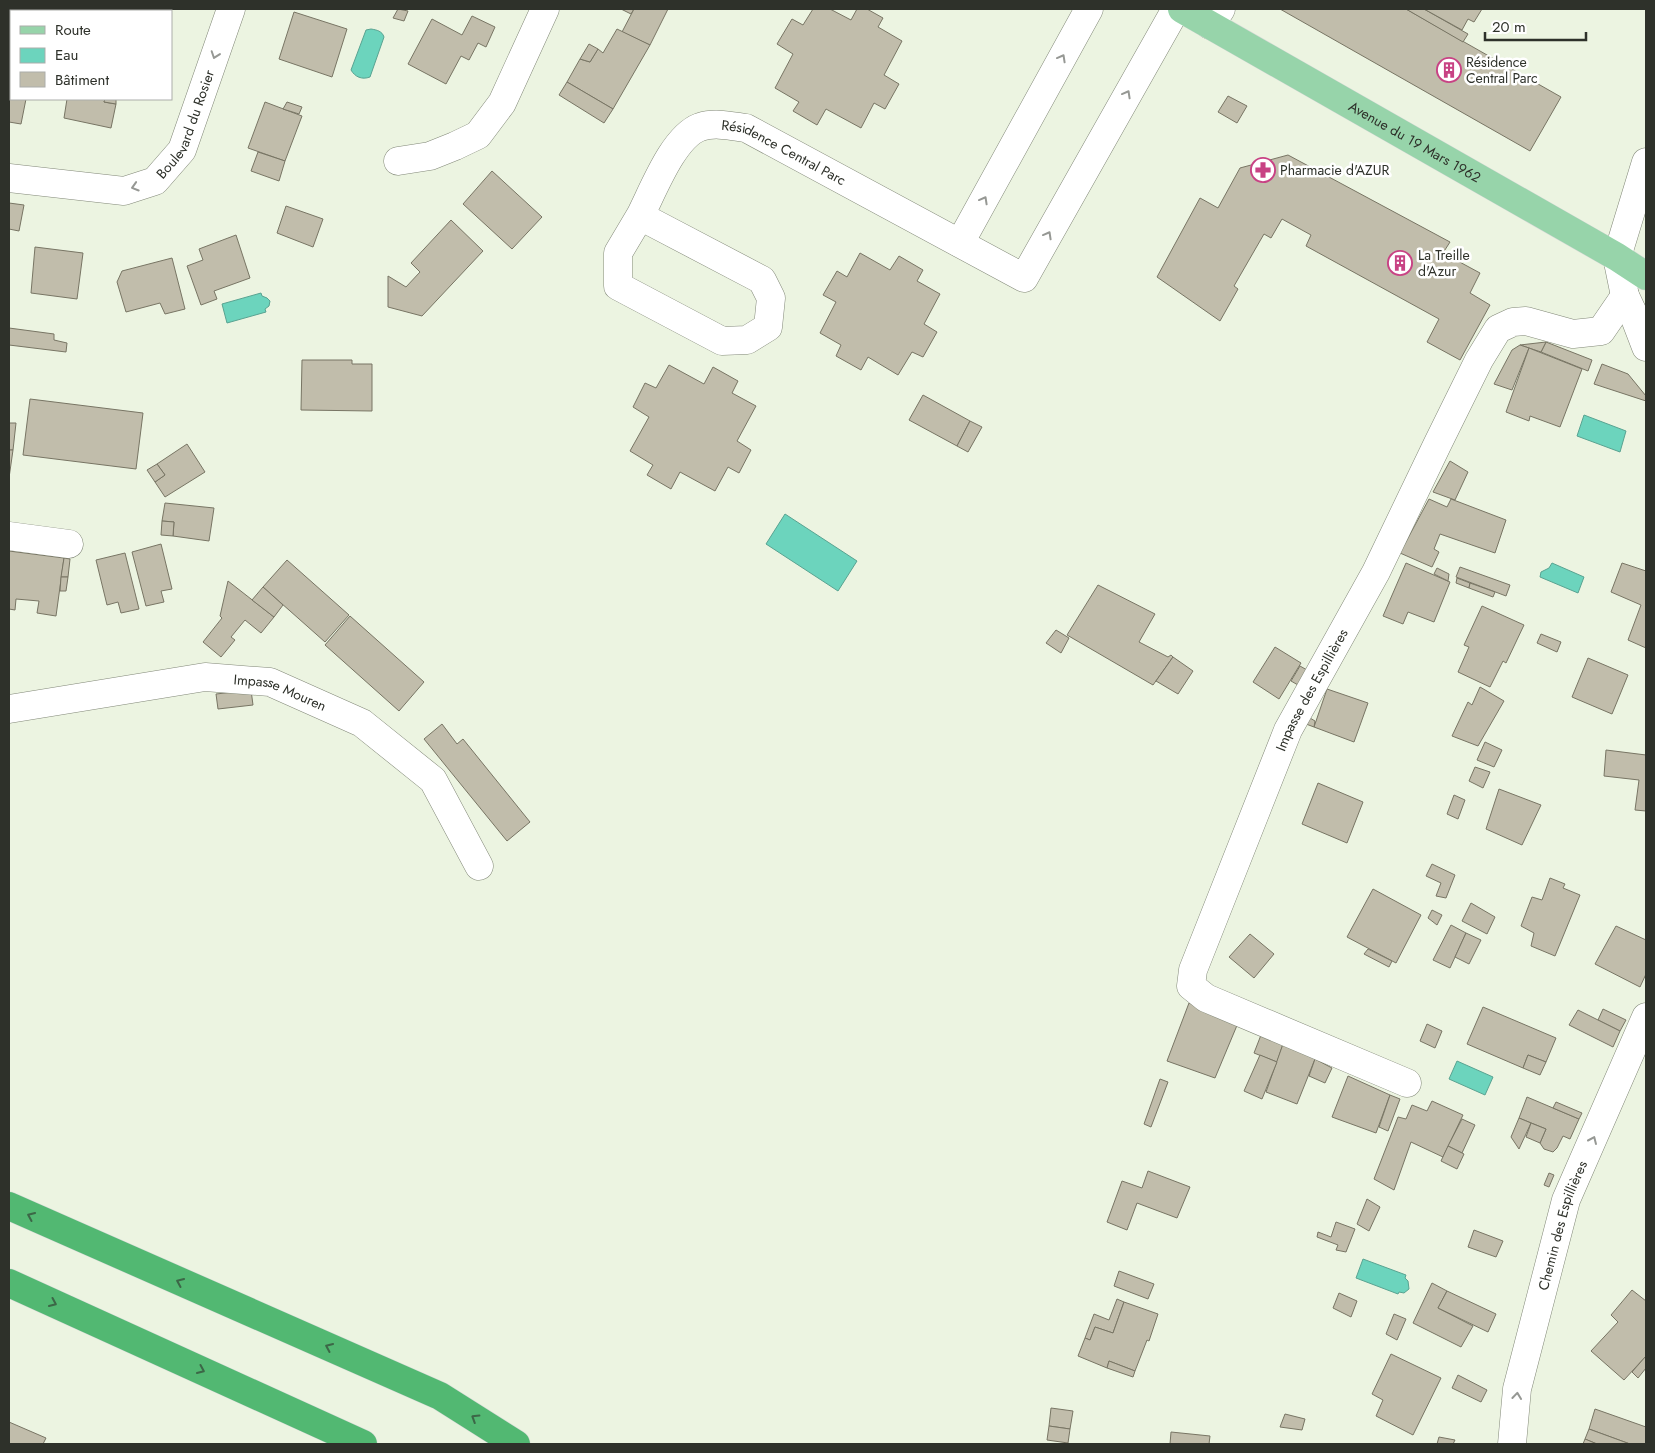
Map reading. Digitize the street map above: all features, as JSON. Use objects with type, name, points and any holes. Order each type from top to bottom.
[{"type":"highway","points":[[9,1206],[440,1396],[516,1444]]},
{"type":"highway","points":[[9,1283],[363,1444]]},
{"type":"main road","name":"Avenue du 19 Mars 1962","points":[[1182,9],[1216,17],[1646,276]]},
{"type":"street","name":"Boulevard du Rosier","points":[[9,178],[124,191],[155,181],[182,150],[231,9]]},
{"type":"street","points":[[398,161],[430,156],[478,135],[502,103],[545,9]]},
{"type":"street","points":[[960,243],[1088,9]]},
{"type":"street","name":"Résidence Central Parc","points":[[640,216],[762,280],[771,298],[768,327],[747,340],[722,341],[618,286],[618,253],[640,216],[672,152],[684,137],[699,128],[721,124],[746,128],[1024,278],[1176,9]]},
{"type":"street","points":[[1646,162],[1617,257],[1624,296],[1633,313],[1646,347]]},
{"type":"street","name":"Impasse des Espillières","points":[[1407,1084],[1206,998],[1191,986],[1193,970],[1288,730],[1376,572],[1436,445],[1480,360],[1498,330],[1512,322],[1526,320],[1573,334],[1601,331],[1624,296]]},
{"type":"street","points":[[9,536],[69,544]]},
{"type":"street","name":"Impasse Mouren","points":[[9,709],[205,677],[270,682],[362,723],[433,780],[479,866]]},
{"type":"street","name":"Chemin des Espillières","points":[[1512,1444],[1517,1389],[1566,1200],[1646,1017]]},
{"type":"water","points":[[371,29],[381,32],[384,37],[370,77],[362,78],[351,70],[366,30]]},
{"type":"water","points":[[261,293],[262,296],[270,301],[269,306],[265,309],[266,312],[227,323],[222,304]]},
{"type":"water","points":[[1584,415],[1626,431],[1620,452],[1577,436]]},
{"type":"water","points":[[785,514],[857,561],[838,591],[766,544]]},
{"type":"water","points":[[1552,563],[1584,577],[1578,593],[1540,577],[1541,572],[1549,568]]},
{"type":"water","points":[[1457,1061],[1493,1077],[1485,1095],[1449,1079]]},
{"type":"water","points":[[1363,1259],[1406,1275],[1405,1278],[1408,1281],[1409,1289],[1404,1293],[1399,1292],[1398,1294],[1356,1278]]},
{"type":"building","points":[[9,9],[15,9],[10,10],[9,26]]},
{"type":"building","points":[[398,9],[408,11],[404,21],[393,18]]},
{"type":"building","points":[[621,9],[634,9],[631,14]]},
{"type":"building","points":[[634,9],[668,9],[650,45],[622,32]]},
{"type":"building","points":[[813,9],[830,9],[851,20],[857,9],[867,9],[883,18],[878,27],[902,41],[884,75],[899,84],[885,109],[874,103],[861,128],[826,109],[817,125],[793,111],[799,102],[775,88],[793,54],[777,44],[792,19],[803,25]]},
{"type":"building","name":"Résidence Central Parc","points":[[1280,9],[1406,9],[1561,97],[1530,151]]},
{"type":"building","points":[[1406,9],[1424,9],[1468,34],[1463,42]]},
{"type":"building","name":"Résidence Central Parc","points":[[1424,9],[1482,9],[1474,22],[1468,19],[1462,30]]},
{"type":"building","points":[[294,12],[347,29],[332,77],[279,59]]},
{"type":"building","points":[[472,16],[495,27],[486,47],[478,43],[469,60],[461,56],[446,84],[408,64],[432,19],[462,35]]},
{"type":"building","points":[[617,29],[650,45],[613,109],[567,82],[580,59],[590,62],[598,49],[603,53]]},
{"type":"building","points":[[589,44],[598,49],[590,62],[580,59]]},
{"type":"building","points":[[10,70],[10,100],[26,100],[21,124],[9,122]]},
{"type":"building","points":[[567,82],[613,109],[604,123],[559,95]]},
{"type":"building","points":[[1228,96],[1247,106],[1237,123],[1218,112]]},
{"type":"building","points":[[67,100],[105,100],[104,102],[116,104],[111,128],[64,118]]},
{"type":"building","points":[[105,100],[116,100],[116,104],[104,102]]},
{"type":"building","points":[[265,102],[302,116],[285,161],[248,148]]},
{"type":"building","points":[[287,102],[302,107],[299,114],[283,109]]},
{"type":"building","points":[[258,152],[285,161],[279,181],[251,171]]},
{"type":"building","name":"La Treille d'Azur","points":[[1288,155],[1450,242],[1443,253],[1480,273],[1470,293],[1490,305],[1460,360],[1427,342],[1439,319],[1306,246],[1311,235],[1282,219],[1271,238],[1264,234],[1234,286],[1238,289],[1220,321],[1157,277],[1200,198],[1218,208],[1240,168]]},
{"type":"building","points":[[492,171],[542,217],[512,249],[463,204]]},
{"type":"building","points":[[9,203],[24,205],[19,231],[9,229]]},
{"type":"building","points":[[286,206],[323,219],[313,247],[277,233]]},
{"type":"building","points":[[451,220],[483,251],[422,316],[388,307],[388,276],[406,287],[420,272],[411,263]]},
{"type":"building","points":[[236,235],[250,278],[214,291],[217,299],[201,305],[187,266],[203,260],[199,249]]},
{"type":"building","points":[[35,247],[83,253],[77,299],[31,293]]},
{"type":"building","points":[[860,253],[890,270],[899,256],[923,270],[917,281],[940,294],[924,324],[937,332],[923,357],[912,352],[898,375],[868,357],[861,370],[836,356],[841,345],[820,333],[836,302],[823,295],[837,271],[847,277]]},
{"type":"building","points":[[172,258],[185,309],[165,314],[160,303],[126,312],[117,282],[122,271]]},
{"type":"building","points":[[9,328],[54,334],[54,340],[67,343],[66,352],[9,345]]},
{"type":"building","points":[[1546,342],[1592,360],[1588,371],[1541,352]]},
{"type":"building","points":[[1546,342],[1541,352],[1520,345]]},
{"type":"building","points":[[1520,345],[1529,348],[1512,390],[1494,384],[1512,350]]},
{"type":"building","points":[[1529,348],[1582,369],[1560,427],[1530,416],[1529,421],[1506,412]]},
{"type":"building","points":[[302,360],[352,360],[352,364],[372,364],[372,411],[301,410]]},
{"type":"building","points":[[1602,364],[1628,374],[1646,396],[1646,401],[1594,384]]},
{"type":"building","points":[[669,365],[704,384],[713,367],[738,381],[732,393],[756,406],[737,441],[751,450],[739,473],[728,467],[715,491],[680,472],[671,489],[647,475],[653,465],[630,451],[649,417],[633,407],[645,383],[656,388]]},
{"type":"building","points":[[923,395],[970,421],[957,446],[909,420]]},
{"type":"building","points":[[30,399],[143,413],[136,469],[23,455]]},
{"type":"building","points":[[970,421],[982,427],[968,452],[957,446]]},
{"type":"building","points":[[9,423],[16,423],[13,450],[9,450]]},
{"type":"building","points":[[187,444],[205,472],[165,497],[155,482],[165,475],[157,464]]},
{"type":"building","points":[[9,450],[13,450],[9,478]]},
{"type":"building","points":[[1450,461],[1468,472],[1455,500],[1433,492]]},
{"type":"building","points":[[157,464],[165,475],[155,482],[147,470]]},
{"type":"building","points":[[1429,499],[1447,507],[1451,499],[1506,520],[1495,553],[1440,534],[1434,549],[1439,552],[1432,567],[1400,553]]},
{"type":"building","points":[[165,503],[214,508],[209,541],[173,536],[174,522],[162,521]]},
{"type":"building","points":[[162,521],[174,522],[173,536],[161,535]]},
{"type":"building","points":[[161,544],[172,589],[161,591],[164,602],[146,606],[132,552]]},
{"type":"building","points":[[9,551],[64,558],[56,616],[37,613],[39,601],[16,599],[15,610],[9,609]]},
{"type":"building","points":[[125,553],[139,609],[121,613],[118,602],[107,605],[96,560]]},
{"type":"building","points":[[64,558],[70,559],[68,577],[61,577]]},
{"type":"building","points":[[287,560],[349,615],[325,642],[263,587]]},
{"type":"building","points":[[1406,563],[1450,582],[1434,622],[1408,612],[1403,624],[1383,616]]},
{"type":"building","points":[[1622,563],[1646,571],[1646,648],[1628,640],[1641,605],[1611,592]]},
{"type":"building","points":[[1460,567],[1510,585],[1506,596],[1456,577]]},
{"type":"building","points":[[1437,568],[1449,574],[1448,581],[1434,574]]},
{"type":"building","points":[[61,577],[68,577],[66,591],[60,591]]},
{"type":"building","points":[[1457,578],[1470,583],[1469,588],[1456,583]]},
{"type":"building","points":[[228,581],[274,617],[261,633],[245,620],[231,637],[235,640],[221,657],[203,642],[222,618],[220,616]]},
{"type":"building","points":[[1470,583],[1495,592],[1493,597],[1469,588]]},
{"type":"building","points":[[1098,585],[1155,614],[1139,642],[1168,657],[1171,655],[1173,657],[1153,685],[1067,635]]},
{"type":"building","points":[[263,587],[283,605],[274,617],[252,600]]},
{"type":"building","points":[[1482,606],[1524,625],[1506,663],[1503,661],[1490,687],[1458,672],[1469,647],[1464,645]]},
{"type":"building","points":[[350,616],[424,682],[399,711],[325,645]]},
{"type":"building","points":[[1056,630],[1069,638],[1061,653],[1046,643]]},
{"type":"building","points":[[1541,634],[1561,642],[1557,652],[1537,643]]},
{"type":"building","points":[[1275,647],[1301,663],[1279,699],[1253,682]]},
{"type":"building","points":[[1173,657],[1193,671],[1178,694],[1156,681]]},
{"type":"building","points":[[1588,658],[1628,675],[1612,714],[1572,697]]},
{"type":"building","points":[[1300,666],[1307,670],[1298,685],[1291,681]]},
{"type":"building","points":[[1480,687],[1504,701],[1478,746],[1452,736],[1468,702],[1472,705]]},
{"type":"building","points":[[1327,689],[1368,703],[1354,742],[1314,727]]},
{"type":"building","points":[[251,690],[253,705],[218,709],[216,694]]},
{"type":"building","points":[[1310,718],[1315,721],[1314,727],[1306,724]]},
{"type":"building","points":[[442,724],[457,744],[463,739],[530,822],[507,841],[424,739]]},
{"type":"building","points":[[1485,742],[1502,750],[1494,767],[1477,760]]},
{"type":"building","points":[[1606,750],[1646,755],[1646,811],[1635,810],[1639,780],[1604,776]]},
{"type":"building","points":[[1475,767],[1490,772],[1483,788],[1469,781]]},
{"type":"building","points":[[1318,783],[1363,802],[1347,843],[1302,824]]},
{"type":"building","points":[[1499,789],[1541,805],[1522,845],[1486,829]]},
{"type":"building","points":[[1454,795],[1465,800],[1458,819],[1447,814]]},
{"type":"building","points":[[1432,864],[1455,875],[1446,898],[1436,896],[1441,883],[1426,876]]},
{"type":"building","points":[[1550,878],[1565,884],[1563,888],[1580,895],[1555,956],[1531,946],[1534,933],[1521,926],[1532,897],[1542,900]]},
{"type":"building","points":[[1373,889],[1421,915],[1396,963],[1347,937]]},
{"type":"building","points":[[1471,903],[1495,917],[1487,934],[1462,921]]},
{"type":"building","points":[[1432,910],[1442,915],[1437,925],[1428,918]]},
{"type":"building","points":[[1451,925],[1466,933],[1450,968],[1433,960]]},
{"type":"building","points":[[1616,926],[1646,940],[1646,974],[1640,987],[1595,964]]},
{"type":"building","points":[[1466,933],[1481,940],[1469,964],[1455,957]]},
{"type":"building","points":[[1250,934],[1274,954],[1254,978],[1229,957]]},
{"type":"building","points":[[1368,949],[1392,961],[1389,967],[1364,954]]},
{"type":"building","points":[[1189,1003],[1238,1023],[1215,1078],[1167,1061]]},
{"type":"building","points":[[1483,1007],[1556,1038],[1546,1062],[1528,1055],[1523,1068],[1467,1044]]},
{"type":"building","points":[[1603,1009],[1626,1020],[1620,1031],[1598,1020]]},
{"type":"building","points":[[1578,1010],[1620,1031],[1613,1047],[1569,1025]]},
{"type":"building","points":[[1427,1024],[1442,1031],[1435,1048],[1420,1041]]},
{"type":"building","points":[[1261,1035],[1283,1044],[1277,1062],[1254,1053]]},
{"type":"building","points":[[1283,1044],[1315,1059],[1297,1104],[1266,1092]]},
{"type":"building","points":[[1260,1055],[1277,1062],[1262,1099],[1244,1091]]},
{"type":"building","points":[[1528,1055],[1546,1062],[1540,1075],[1523,1068]]},
{"type":"building","points":[[1315,1059],[1332,1068],[1325,1083],[1309,1076]]},
{"type":"building","points":[[1348,1076],[1390,1095],[1376,1133],[1332,1117]]},
{"type":"building","points":[[1160,1079],[1168,1082],[1151,1127],[1144,1124]]},
{"type":"building","points":[[1390,1095],[1400,1099],[1388,1131],[1379,1127]]},
{"type":"building","points":[[1527,1097],[1579,1119],[1570,1139],[1563,1136],[1553,1152],[1544,1149],[1540,1143],[1546,1129],[1519,1118]]},
{"type":"building","points":[[1432,1101],[1463,1115],[1443,1157],[1411,1142],[1394,1190],[1374,1179],[1398,1117],[1406,1119],[1412,1105],[1427,1111]]},
{"type":"building","points":[[1556,1102],[1582,1113],[1579,1119],[1553,1108]]},
{"type":"building","points":[[1519,1118],[1531,1123],[1519,1149],[1511,1137]]},
{"type":"building","points":[[1462,1119],[1475,1125],[1462,1153],[1448,1146]]},
{"type":"building","points":[[1531,1123],[1546,1129],[1540,1143],[1526,1137]]},
{"type":"building","points":[[1448,1146],[1464,1154],[1457,1169],[1441,1161]]},
{"type":"building","points":[[1148,1171],[1190,1187],[1177,1218],[1137,1203],[1127,1230],[1107,1222],[1122,1181],[1142,1188]]},
{"type":"building","points":[[1549,1173],[1554,1175],[1549,1187],[1544,1185]]},
{"type":"building","points":[[1367,1199],[1380,1207],[1369,1231],[1357,1224]]},
{"type":"building","points":[[1336,1222],[1355,1229],[1346,1252],[1336,1250],[1338,1245],[1317,1237],[1318,1232],[1331,1237]]},
{"type":"building","points":[[1474,1230],[1503,1241],[1496,1257],[1468,1247]]},
{"type":"building","points":[[1119,1271],[1154,1284],[1148,1299],[1114,1286]]},
{"type":"building","points":[[1432,1283],[1447,1291],[1438,1308],[1473,1326],[1461,1347],[1413,1323]]},
{"type":"building","points":[[1632,1290],[1646,1301],[1646,1356],[1624,1380],[1591,1351],[1618,1322],[1611,1315]]},
{"type":"building","points":[[1447,1291],[1496,1314],[1488,1332],[1438,1308]]},
{"type":"building","points":[[1339,1293],[1357,1301],[1351,1317],[1333,1308]]},
{"type":"building","points":[[1117,1299],[1124,1302],[1113,1333],[1095,1327],[1090,1340],[1085,1338],[1094,1314],[1109,1320]]},
{"type":"building","points":[[1124,1302],[1158,1314],[1149,1341],[1147,1340],[1135,1371],[1109,1361],[1107,1368],[1078,1356],[1085,1338],[1090,1340],[1095,1327],[1113,1333]]},
{"type":"building","points":[[1394,1314],[1406,1319],[1397,1340],[1386,1334]]},
{"type":"building","points":[[1391,1354],[1441,1378],[1413,1435],[1376,1416],[1383,1400],[1372,1394]]},
{"type":"building","points":[[1646,1356],[1646,1368],[1638,1378],[1632,1372]]},
{"type":"building","points":[[1109,1361],[1135,1371],[1133,1377],[1107,1368]]},
{"type":"building","points":[[1458,1375],[1487,1390],[1481,1402],[1452,1388]]},
{"type":"building","points":[[1051,1408],[1073,1411],[1070,1429],[1049,1426]]},
{"type":"building","points":[[1595,1409],[1646,1427],[1646,1444],[1630,1444],[1589,1429]]},
{"type":"building","points":[[1285,1414],[1305,1419],[1302,1430],[1280,1427]]},
{"type":"building","points":[[9,1422],[46,1438],[43,1444],[9,1444]]},
{"type":"building","points":[[1049,1426],[1070,1429],[1068,1443],[1047,1440]]},
{"type":"building","points":[[1589,1429],[1630,1444],[1597,1444],[1585,1439]]},
{"type":"building","points":[[1171,1432],[1210,1436],[1209,1444],[1170,1444]]},
{"type":"building","points":[[1439,1437],[1455,1440],[1453,1444],[1437,1444]]},
{"type":"building","points":[[1585,1439],[1597,1444],[1583,1444]]},
{"type":"place","name":"Résidence Central Parc","points":[[1449,70]]},
{"type":"place","name":"Pharmacie d'AZUR","points":[[1263,170]]},
{"type":"place","name":"La Treille d'Azur","points":[[1400,263]]}]
